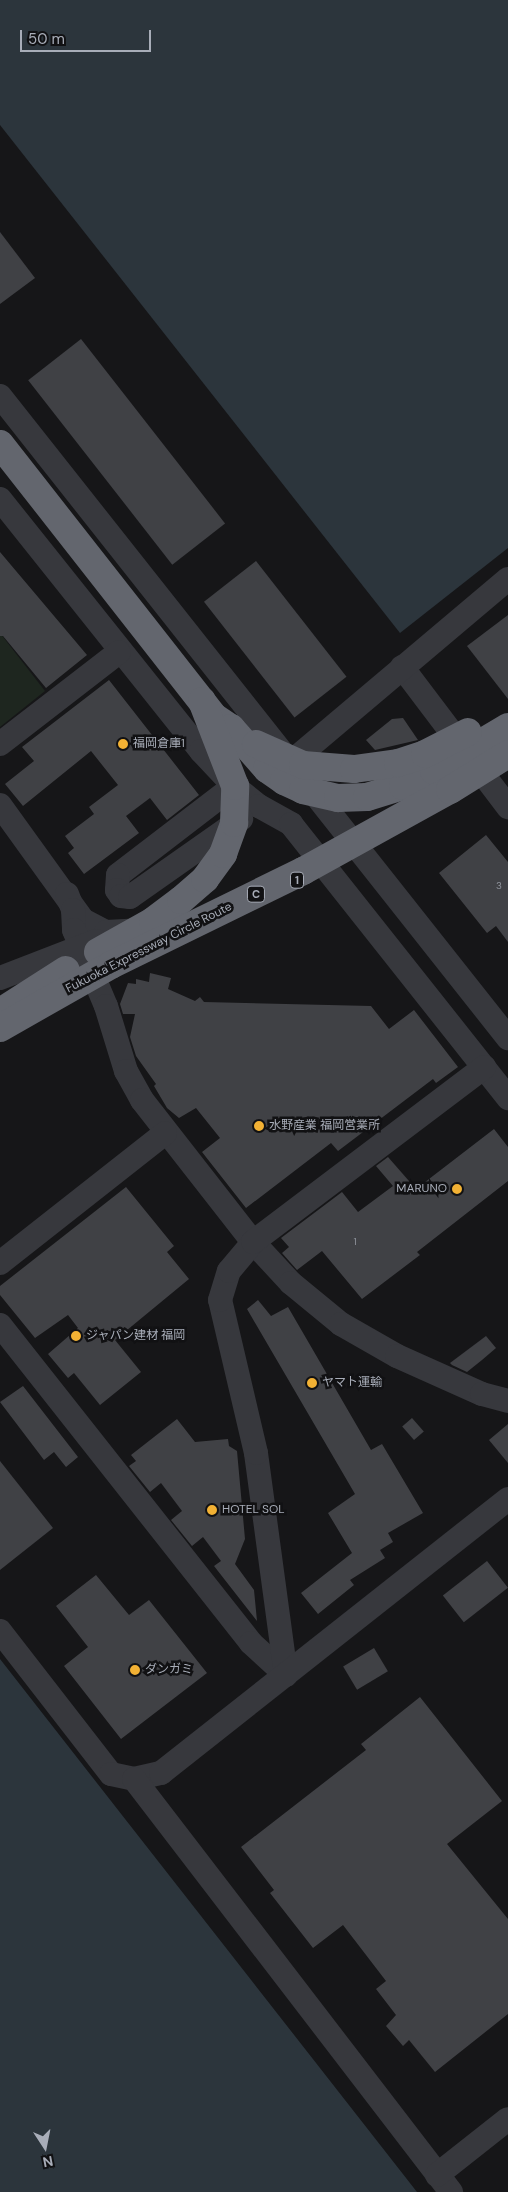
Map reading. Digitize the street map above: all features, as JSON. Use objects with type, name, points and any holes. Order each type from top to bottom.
[{"type":"highway","points":[[0,443],[122,603],[208,709],[231,728],[267,769],[284,781],[303,790],[338,798],[376,795],[403,786],[434,771],[508,727]]},
{"type":"highway","points":[[208,709],[215,732],[222,748],[225,756],[235,786],[234,823],[223,854],[205,879],[181,900],[176,904],[164,913],[158,917],[153,921],[0,1012],[65,970],[153,921],[171,910],[176,904],[191,890],[209,868],[226,834],[233,800],[225,758],[222,748],[218,736],[208,709]]},
{"type":"highway","points":[[208,709],[263,749],[303,765],[337,769],[371,768],[424,754],[508,709]]},
{"type":"highway","name":"Fukuoka Expressway Circle Route","points":[[0,1028],[111,965],[311,867],[450,790],[508,754]]},
{"type":"highway","name":"Fukuoka Expressway Circle Route","points":[[0,1035],[116,968],[305,876],[508,762]]},
{"type":"street","points":[[0,396],[508,1038]]},
{"type":"street","points":[[0,499],[119,652],[234,786],[259,806],[291,824],[316,858],[361,908],[508,1098]]},
{"type":"street","points":[[290,763],[508,579]]},
{"type":"street","points":[[0,744],[119,652]]},
{"type":"street","points":[[402,667],[508,807]]},
{"type":"street","points":[[0,978],[80,945],[207,914],[298,862],[316,858],[353,844],[369,834],[448,804],[488,781],[508,766]]},
{"type":"street","points":[[234,786],[118,875],[115,882],[121,896],[130,897],[259,806]]},
{"type":"street","points":[[0,805],[67,894],[83,920],[106,932],[142,930]]},
{"type":"street","points":[[67,894],[80,945],[106,1006],[126,1070],[142,1100],[165,1132],[253,1242],[291,1283],[341,1324],[397,1356],[482,1394],[508,1401]]},
{"type":"street","points":[[286,1675],[256,1453],[220,1300],[229,1271],[253,1242],[484,1067]]},
{"type":"street","points":[[0,1263],[165,1132]]},
{"type":"street","points":[[0,1324],[252,1643],[286,1675]]},
{"type":"street","points":[[0,1630],[111,1774],[134,1779],[162,1773],[508,1498]]},
{"type":"street","points":[[134,1779],[444,2184],[508,2119]]},
{"type":"shaded area","points":[[0,0],[508,0],[508,548],[400,633],[0,125]]},
{"type":"shaded area","points":[[0,633],[45,691],[0,727]]},
{"type":"shaded area","points":[[0,1659],[129,1824],[417,2192],[0,2192]]},
{"type":"building","points":[[0,232],[35,278],[0,304]]},
{"type":"building","points":[[81,339],[225,523],[172,565],[28,380]]},
{"type":"building","points":[[0,552],[87,655],[46,688],[3,636],[0,636]]},
{"type":"building","points":[[256,561],[347,677],[294,717],[204,602]]},
{"type":"building","points":[[508,615],[508,699],[467,646]]},
{"type":"building","points":[[109,680],[199,795],[167,820],[150,798],[126,816],[139,833],[84,874],[68,853],[74,848],[65,836],[94,814],[89,807],[118,785],[91,751],[23,806],[5,784],[34,761],[22,747]]},
{"type":"building","points":[[403,718],[418,740],[375,750],[366,740],[392,719]]},
{"type":"building","points":[[486,835],[508,862],[508,942],[496,926],[487,933],[439,873]]},
{"type":"building","points":[[150,973],[171,978],[168,989],[195,1001],[200,997],[204,1002],[371,1006],[389,1029],[414,1010],[458,1067],[436,1083],[433,1079],[338,1151],[331,1143],[246,1208],[202,1152],[220,1138],[196,1108],[179,1118],[167,1108],[154,1086],[156,1084],[136,1056],[130,1037],[135,1014],[123,1014],[120,1004],[128,983],[136,984],[136,979],[149,982]]},
{"type":"building","points":[[494,1129],[508,1147],[508,1181],[417,1252],[420,1255],[362,1299],[322,1251],[297,1270],[282,1253],[289,1247],[281,1238],[342,1192],[358,1212],[393,1186],[376,1166],[388,1157],[416,1189]]},
{"type":"building","name":"ジャパン建材 福岡","points":[[126,1187],[174,1246],[167,1252],[189,1279],[115,1340],[141,1372],[100,1405],[74,1373],[68,1378],[48,1354],[78,1328],[68,1315],[35,1338],[0,1295],[0,1286]]},
{"type":"building","points":[[258,1300],[271,1316],[288,1307],[371,1450],[382,1444],[423,1513],[388,1533],[393,1542],[380,1550],[385,1558],[350,1580],[354,1585],[318,1614],[301,1593],[352,1553],[328,1513],[355,1494],[247,1309]]},
{"type":"building","points":[[486,1336],[496,1348],[467,1372],[450,1363]]},
{"type":"building","points":[[23,1386],[78,1457],[66,1467],[54,1452],[44,1460],[0,1402]]},
{"type":"building","points":[[412,1418],[424,1432],[414,1440],[402,1427]]},
{"type":"building","name":"HOTEL SOL","points":[[177,1419],[195,1442],[228,1439],[229,1446],[237,1451],[245,1539],[235,1564],[254,1590],[257,1621],[214,1566],[221,1561],[203,1537],[192,1546],[171,1520],[182,1511],[161,1483],[150,1492],[129,1466],[136,1461],[131,1455]]},
{"type":"building","points":[[508,1424],[508,1463],[489,1440]]},
{"type":"building","points":[[0,1461],[53,1528],[0,1570]]},
{"type":"building","points":[[487,1561],[508,1588],[464,1622],[443,1595]]},
{"type":"building","name":"ダンガミ","points":[[96,1575],[129,1615],[149,1600],[207,1673],[121,1739],[64,1666],[88,1647],[56,1606]]},
{"type":"building","points":[[374,1648],[388,1671],[357,1690],[343,1667]]},
{"type":"building","points":[[420,1697],[502,1801],[447,1844],[508,1919],[508,2014],[435,2072],[409,2040],[403,2046],[386,2026],[396,2015],[376,1989],[386,1981],[343,1925],[313,1948],[270,1893],[274,1890],[241,1847],[366,1750],[361,1744]]},
{"type":"place","name":"福岡倉庫1","points":[[123,744]]},
{"type":"place","name":"水野産業 福岡営業所","points":[[259,1126]]},
{"type":"place","name":"MARUNO","points":[[457,1189]]},
{"type":"place","name":"ジャパン建材 福岡","points":[[76,1336]]},
{"type":"place","name":"ヤマト運輸","points":[[312,1383]]},
{"type":"place","name":"HOTEL SOL","points":[[212,1510]]},
{"type":"place","name":"ダンガミ","points":[[135,1670]]}]
